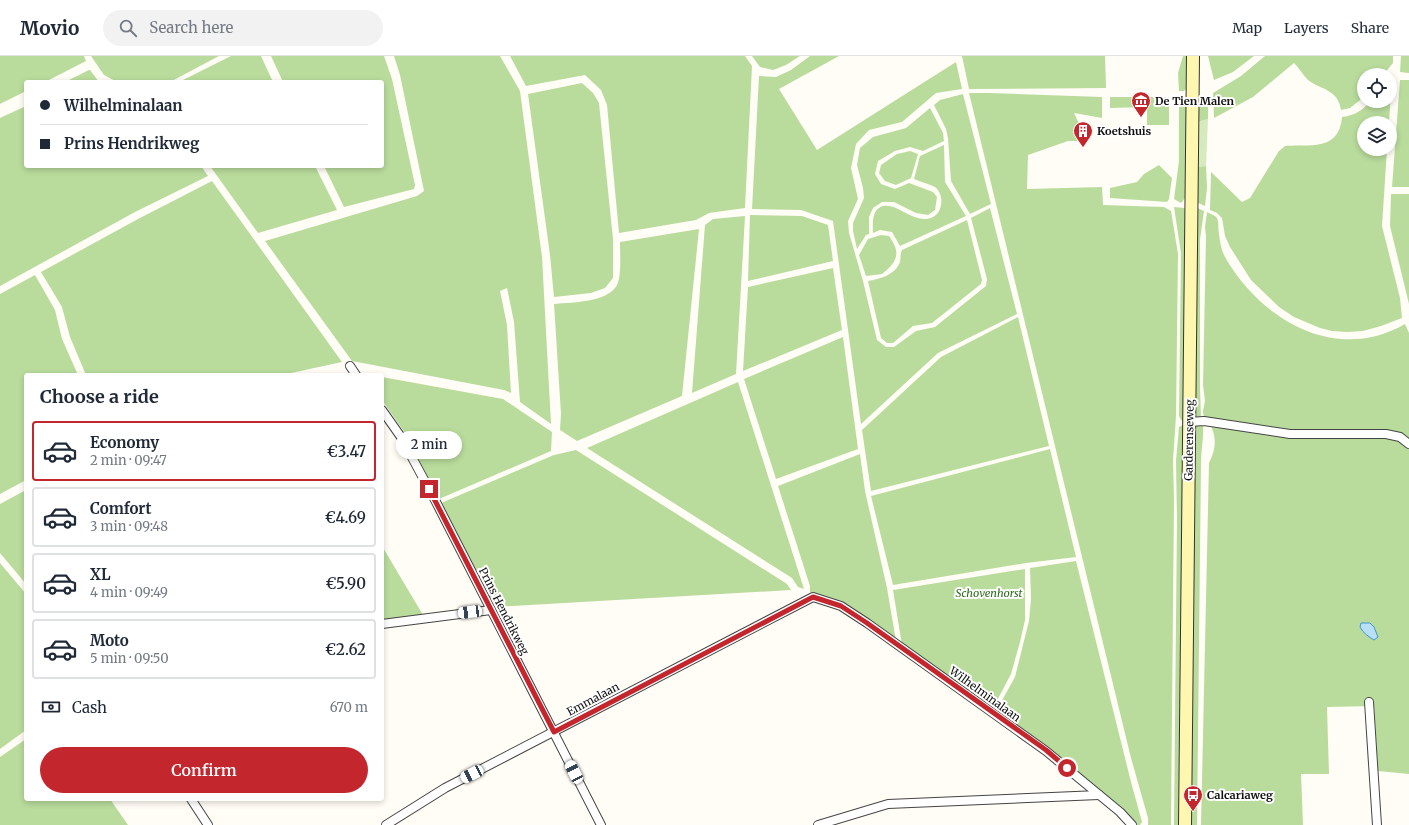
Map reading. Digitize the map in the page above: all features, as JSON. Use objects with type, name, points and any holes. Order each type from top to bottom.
[{"type":"main road","name":"Garderenseweg","points":[[1185,825],[1193,56]]},
{"type":"street","points":[[350,366],[355,373]]},
{"type":"street","name":"Prins Hendrikweg","points":[[384,413],[402,436],[601,825]]},
{"type":"street","points":[[1189,422],[1204,421],[1290,434],[1386,434],[1400,437],[1409,444]]},
{"type":"street","name":"Emmalaan","points":[[386,825],[445,788],[813,597]]},
{"type":"street","name":"Wilhelminalaan","points":[[813,597],[841,606],[867,623],[1046,750],[1120,812],[1132,825]]},
{"type":"street","points":[[384,624],[491,610]]},
{"type":"street","points":[[1369,702],[1377,825]]},
{"type":"street","points":[[818,825],[888,804],[1099,794]]},
{"type":"street","points":[[192,801],[208,825]]},
{"type":"green space","points":[[0,56],[84,56],[86,61],[49,80],[24,80],[24,92],[0,104]]},
{"type":"green space","points":[[91,56],[219,56],[174,80],[113,80],[104,75]]},
{"type":"green space","points":[[231,56],[261,56],[272,80],[183,80]]},
{"type":"green space","points":[[271,56],[384,56],[392,79],[415,185],[414,189],[344,207],[325,168],[384,168],[384,80],[282,80]]},
{"type":"green space","points":[[394,56],[500,56],[520,91],[542,257],[551,424],[520,402],[514,322],[507,288],[500,291],[507,325],[511,393],[504,390],[352,361],[265,241],[417,196],[424,191],[400,75]]},
{"type":"green space","points":[[510,56],[745,56],[752,66],[745,208],[709,213],[696,220],[619,233],[607,105],[601,90],[585,75],[526,86]]},
{"type":"green space","points":[[752,56],[800,56],[786,65],[773,70],[760,67]]},
{"type":"green space","points":[[810,56],[839,56],[779,89],[817,150],[956,62],[962,89],[936,93],[902,122],[869,130],[856,144],[851,168],[858,199],[848,221],[849,233],[863,281],[877,340],[886,347],[894,347],[916,331],[935,327],[986,286],[987,279],[971,218],[990,208],[1017,314],[938,353],[861,424],[833,221],[801,210],[752,209],[759,76],[776,77],[791,70]]},
{"type":"green space","points":[[962,56],[1105,56],[1106,88],[969,89]]},
{"type":"green space","points":[[1183,56],[1189,56],[1189,86],[1184,91],[1179,91],[1178,73]]},
{"type":"green space","points":[[1208,56],[1254,56],[1233,72],[1214,80]]},
{"type":"green space","points":[[1265,56],[1393,56],[1393,63],[1389,68],[1357,68],[1357,102],[1350,108],[1341,110],[1339,103],[1333,94],[1308,80],[1294,63],[1253,97],[1214,118],[1213,93],[1241,76]]},
{"type":"green space","points":[[1401,56],[1409,56],[1409,73],[1400,72]]},
{"type":"green space","points":[[89,70],[98,80],[69,80]]},
{"type":"green space","points":[[1400,80],[1409,80],[1409,187],[1392,187],[1394,156],[1397,156],[1397,120]]},
{"type":"green space","points":[[582,83],[593,93],[599,103],[613,239],[613,278],[605,288],[591,293],[554,297],[550,255],[528,94]]},
{"type":"green space","points":[[969,93],[1102,97],[1102,118],[1074,113],[1086,141],[1068,141],[1028,155],[1027,189],[1102,187],[1103,205],[1164,207],[1171,211],[1178,254],[1176,416],[1173,460],[1174,499],[1171,825],[1148,825],[1148,818],[1131,758]]},
{"type":"green space","points":[[963,94],[991,204],[970,214],[951,181],[946,129],[934,105],[940,100]]},
{"type":"green space","points":[[1207,95],[1208,119],[1197,122],[1197,99],[1199,96]]},
{"type":"green space","points":[[1110,97],[1169,97],[1169,125],[1147,125],[1147,107],[1110,108]]},
{"type":"green space","points":[[1179,98],[1183,98],[1189,102],[1187,198],[1185,198],[1181,203],[1174,199],[1179,161]]},
{"type":"green space","points":[[24,107],[24,168],[202,168],[208,176],[135,212],[0,286],[0,118]]},
{"type":"green space","points":[[930,108],[943,133],[944,141],[923,151],[910,147],[895,151],[878,161],[875,174],[881,184],[895,189],[909,183],[933,192],[937,197],[935,210],[928,215],[916,213],[894,202],[882,202],[873,208],[869,217],[869,234],[866,235],[857,249],[853,231],[853,223],[864,198],[857,165],[860,148],[873,137],[906,128]]},
{"type":"green space","points":[[1363,108],[1390,108],[1389,116],[1357,116],[1357,156],[1387,156],[1382,226],[1400,298],[1402,318],[1363,331],[1332,331],[1320,328],[1294,317],[1279,307],[1251,280],[1230,247],[1225,236],[1222,218],[1217,213],[1210,210],[1211,172],[1242,202],[1250,198],[1279,151],[1285,146],[1313,145],[1329,141],[1335,136],[1340,128],[1342,117],[1358,112]]},
{"type":"green space","points":[[1208,119],[1206,166],[1197,167],[1197,122]]},
{"type":"green space","points":[[944,145],[945,182],[966,216],[900,246],[892,232],[880,230],[873,233],[873,221],[876,210],[883,206],[894,207],[912,216],[925,219],[931,218],[938,213],[941,199],[938,190],[933,186],[914,179],[920,156]]},
{"type":"green space","points":[[910,151],[918,154],[911,178],[896,185],[885,181],[879,173],[881,165],[897,154]]},
{"type":"green space","points":[[1159,165],[1172,178],[1169,199],[1167,202],[1110,198],[1110,188],[1137,182],[1144,174]]},
{"type":"green space","points":[[1206,166],[1207,188],[1205,206],[1196,202],[1197,167]]},
{"type":"green space","points":[[211,168],[316,168],[337,210],[258,233]]},
{"type":"green space","points":[[212,181],[342,362],[291,373],[85,373],[70,337],[62,307],[41,272],[138,219]]},
{"type":"green space","points":[[1391,194],[1409,194],[1409,304],[1390,226]]},
{"type":"green space","points":[[1174,207],[1184,208],[1187,210],[1186,421],[1181,420],[1179,416],[1181,253]]},
{"type":"green space","points":[[1195,207],[1204,211],[1200,239],[1201,419],[1198,419],[1193,415]]},
{"type":"green space","points":[[1207,212],[1217,218],[1220,243],[1223,252],[1240,280],[1259,300],[1280,316],[1303,329],[1327,337],[1353,339],[1379,335],[1405,324],[1409,333],[1409,441],[1401,435],[1293,431],[1204,419],[1205,227]]},
{"type":"green space","points":[[750,215],[802,216],[828,225],[833,261],[748,281]]},
{"type":"green space","points":[[745,216],[736,374],[692,393],[705,225],[713,219]]},
{"type":"green space","points":[[967,220],[982,280],[981,284],[932,323],[913,326],[893,343],[887,343],[881,338],[868,281],[887,276],[895,270],[900,262],[902,250]]},
{"type":"green space","points":[[699,229],[682,396],[577,441],[560,430],[561,414],[554,304],[582,302],[602,297],[610,293],[616,287],[619,279],[620,242]]},
{"type":"green space","points":[[881,235],[889,236],[895,247],[896,256],[892,265],[882,274],[866,276],[859,255],[868,239]]},
{"type":"green space","points":[[833,268],[842,330],[743,371],[748,287]]},
{"type":"green space","points":[[35,275],[55,310],[62,339],[77,373],[24,373],[24,481],[0,494],[0,294]]},
{"type":"green space","points":[[1018,317],[1049,446],[871,491],[862,430],[941,357]]},
{"type":"green space","points":[[843,337],[858,449],[776,479],[744,379]]},
{"type":"green space","points":[[384,377],[503,399],[552,432],[551,451],[439,499],[405,433],[384,403]]},
{"type":"green space","points":[[738,382],[804,589],[798,587],[792,578],[587,448]]},
{"type":"green space","points":[[1185,424],[1180,825],[1174,825],[1177,520],[1176,461],[1179,427]]},
{"type":"green space","points":[[1198,424],[1203,425],[1203,430],[1201,462],[1197,825],[1189,825],[1193,427]]},
{"type":"green space","points":[[1210,424],[1296,436],[1385,435],[1398,439],[1409,446],[1409,774],[1378,771],[1374,706],[1327,707],[1329,774],[1301,774],[1303,825],[1201,825],[1209,463],[1215,444],[1214,434]]},
{"type":"green space","points":[[1050,449],[1076,557],[1026,563],[893,585],[871,496]]},
{"type":"green space","points":[[576,450],[787,584],[791,590],[494,607],[441,503],[554,455]]},
{"type":"green space","points":[[860,454],[865,491],[887,588],[896,641],[843,604],[810,592],[810,586],[778,486]]},
{"type":"green space","points":[[24,491],[24,582],[0,553],[0,504]]},
{"type":"green space","points":[[384,549],[423,615],[384,621]]},
{"type":"green space","points":[[1076,561],[1142,822],[1140,825],[1136,825],[1122,810],[995,713],[1015,677],[1029,621],[1031,599],[1030,568]]},
{"type":"green space","points":[[0,563],[24,592],[24,731],[0,749]]},
{"type":"green space","name":"Schovenhorst","points":[[1025,569],[1025,620],[1020,642],[1011,674],[992,710],[902,645],[893,590]]},
{"type":"green space","points":[[24,740],[24,801],[111,801],[128,825],[0,825],[0,757]]},
{"type":"water","points":[[1361,623],[1370,623],[1374,627],[1378,637],[1374,640],[1366,635],[1360,627]]},
{"type":"place","name":"De Tien Malen","points":[[1141,118]]},
{"type":"place","name":"Koetshuis","points":[[1083,148]]},
{"type":"place","name":"Calcariaweg","points":[[1193,812]]},
{"type":"route","points":[[429,489],[554,732],[813,597],[841,606],[867,623],[1046,750],[1067,768]]}]
